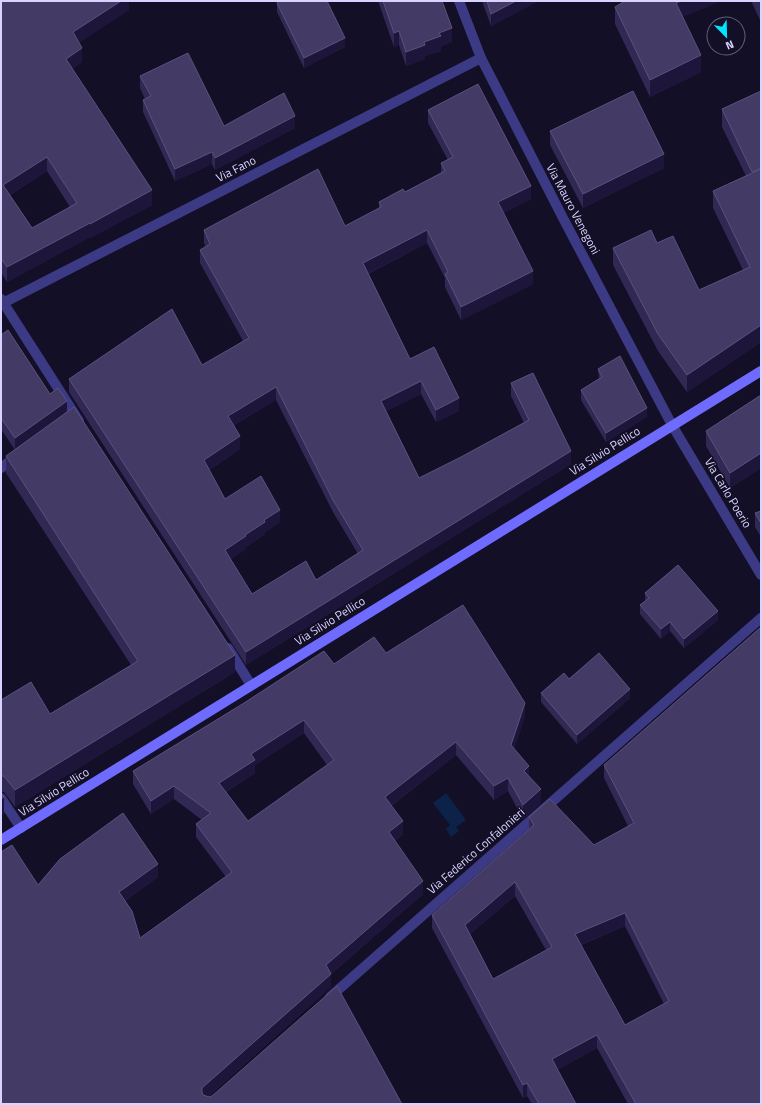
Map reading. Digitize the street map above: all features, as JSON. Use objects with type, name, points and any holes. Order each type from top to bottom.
[{"type":"street","name":"Via Mauro Venegoni","points":[[459,1],[480,58],[672,425]]},
{"type":"street","name":"Via Fano","points":[[2,301],[480,58]]},
{"type":"street","points":[[2,301],[84,428]]},
{"type":"street","name":"Via Silvio Pellico","points":[[1,840],[761,371]]},
{"type":"street","points":[[65,422],[75,415]]},
{"type":"street","name":"Via Carlo Poerio","points":[[672,425],[761,575]]},
{"type":"street","points":[[1,468],[27,449]]},
{"type":"street","name":"Via Federico Confalonieri","points":[[320,1006],[761,618]]},
{"type":"street","points":[[221,638],[252,685]]},
{"type":"street","points":[[1,798],[20,828]]},
{"type":"water","points":[[446,793],[466,820],[456,827],[459,831],[451,837],[446,829],[450,825],[433,803]]},
{"type":"building","points":[[1,1],[121,1],[73,32],[82,48],[66,59],[152,190],[7,267],[1,258]],"holes":[[[47,157],[77,203],[32,228],[3,185]]]},
{"type":"building","points":[[280,1],[327,1],[345,38],[304,58],[277,3]]},
{"type":"building","points":[[383,1],[442,1],[452,28],[439,33],[441,36],[424,42],[425,45],[406,52],[399,31],[394,33]]},
{"type":"building","points":[[487,1],[516,1],[491,14]]},
{"type":"building","points":[[625,1],[681,1],[676,3],[701,55],[650,80],[615,7]]},
{"type":"building","points":[[188,53],[224,126],[284,93],[295,116],[215,158],[212,152],[175,169],[143,100],[151,96],[140,76]]},
{"type":"building","points":[[478,84],[531,186],[498,202],[533,271],[461,307],[445,274],[448,272],[427,230],[363,263],[410,359],[434,347],[459,398],[436,410],[421,381],[381,401],[419,478],[529,420],[511,383],[533,373],[571,451],[246,652],[69,379],[172,309],[202,365],[249,338],[200,250],[210,244],[204,230],[318,169],[345,226],[381,207],[379,202],[403,189],[405,192],[445,171],[441,163],[453,157],[428,110]],"holes":[[[276,387],[333,500],[363,550],[316,580],[306,561],[252,594],[225,550],[265,522],[264,520],[280,510],[261,476],[225,499],[204,460],[240,436],[228,416]]]},
{"type":"building","points":[[633,91],[664,154],[583,194],[550,131]]},
{"type":"building","points":[[761,91],[761,168],[752,172],[722,109]]},
{"type":"building","points":[[761,169],[761,325],[687,375],[658,334],[613,248],[651,230],[657,243],[673,236],[699,290],[750,267],[713,191]]},
{"type":"building","points":[[8,330],[50,394],[58,388],[67,401],[15,438],[1,418],[1,335]]},
{"type":"building","points":[[620,356],[647,408],[606,433],[581,390],[602,377],[598,369]]},
{"type":"building","points":[[761,395],[761,453],[730,473],[706,431]]},
{"type":"building","points":[[74,407],[235,655],[15,790],[4,776],[1,776],[1,700],[31,682],[50,714],[138,661],[6,456]]},
{"type":"building","points":[[761,511],[761,523],[755,513]]},
{"type":"building","points":[[678,565],[718,611],[684,639],[670,622],[661,629],[640,605],[649,598],[645,593]]},
{"type":"building","points":[[463,605],[525,703],[511,745],[529,766],[524,771],[541,789],[523,805],[508,778],[494,786],[456,742],[385,797],[403,821],[389,832],[423,881],[326,965],[331,974],[202,1088],[202,1092],[203,1095],[209,1097],[212,1096],[337,986],[402,1104],[1,1104],[1,852],[12,845],[38,885],[60,859],[123,813],[158,864],[119,892],[132,911],[140,938],[232,872],[196,824],[211,813],[174,786],[151,801],[133,771],[244,703],[324,651],[334,664],[374,637],[386,653]],"holes":[[[304,720],[334,760],[248,821],[219,783],[255,760],[251,754]]]},
{"type":"building","points":[[761,627],[761,1104],[636,1104],[597,1035],[552,1059],[576,1104],[539,1104],[527,1083],[523,1085],[432,915],[534,825],[529,817],[550,799],[594,845],[634,823],[604,765]],"holes":[[[515,882],[552,947],[493,979],[465,925]],[[625,913],[669,1001],[625,1025],[575,934]]]},
{"type":"building","points":[[599,653],[630,689],[577,735],[541,693],[564,673],[569,679]]}]
